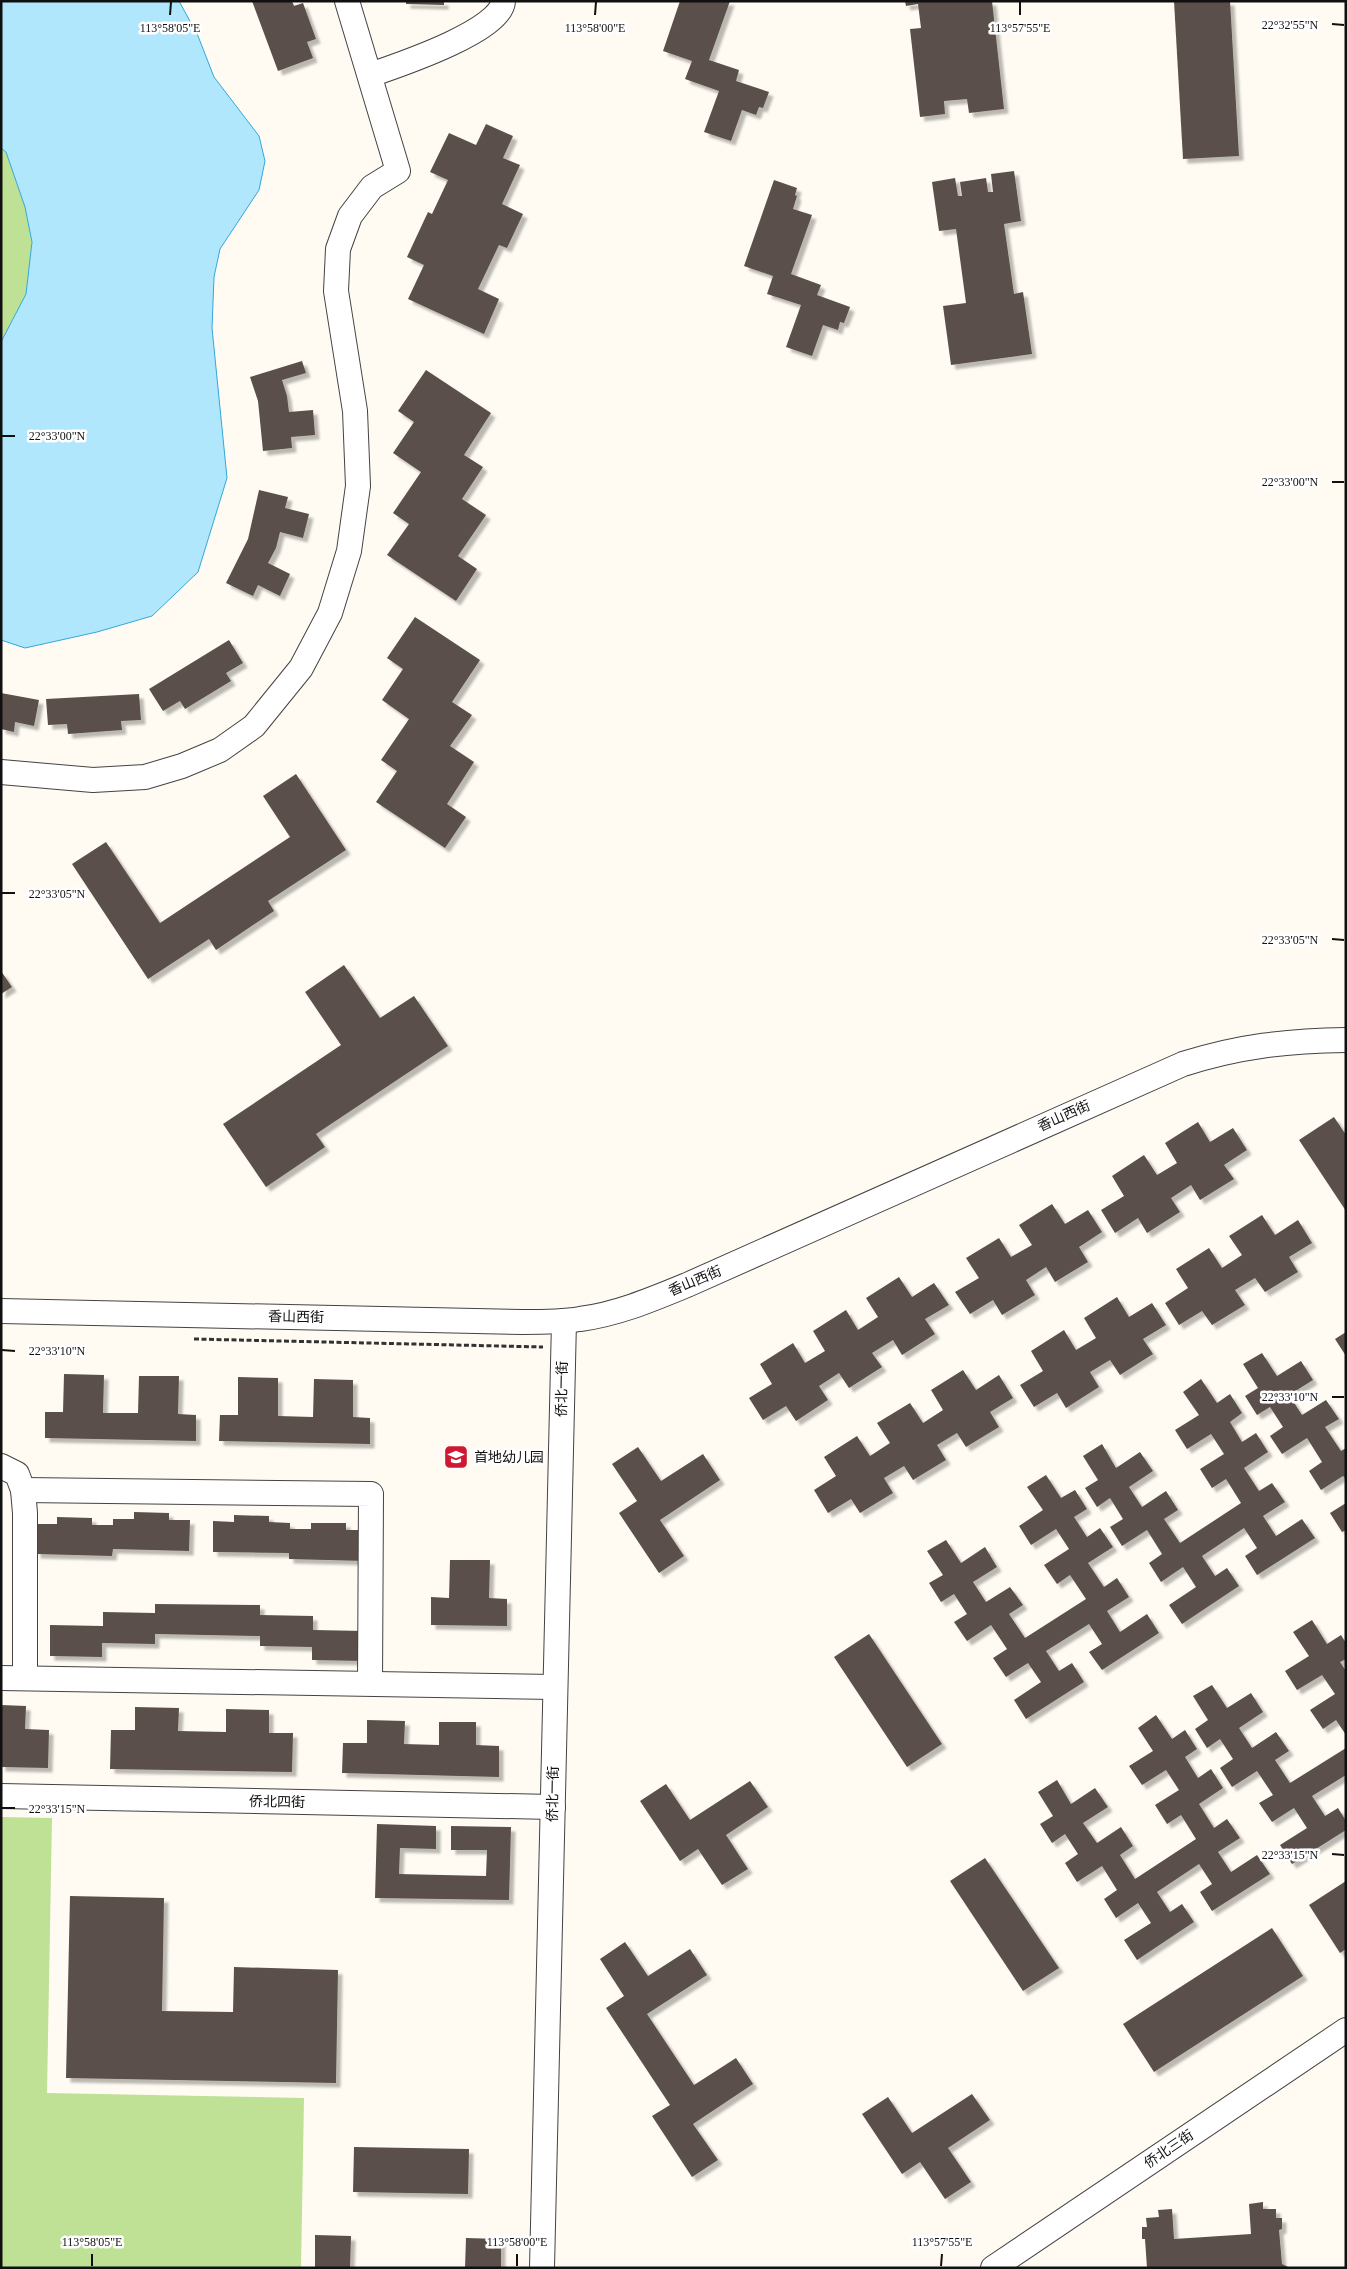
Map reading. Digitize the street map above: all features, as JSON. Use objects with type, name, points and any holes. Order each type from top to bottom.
[{"type":"street","points":[[1,772],[93,780],[145,777],[182,766],[220,750],[254,726],[301,668],[330,613],[349,551],[358,486],[355,411],[336,291],[338,249],[350,216],[372,187],[398,171],[347,1]]},
{"type":"street","points":[[370,76],[425,55],[476,31],[493,20],[503,7],[503,1]]},
{"type":"street","name":"香山西街","points":[[1,1311],[522,1322],[564,1321],[616,1311],[687,1285],[1183,1064],[1245,1047],[1286,1042],[1346,1040]]},
{"type":"street","name":"侨北一街","points":[[542,2268],[564,1321]]},
{"type":"street","points":[[1,1466],[17,1474],[22,1490],[25,1513],[24,1678]]},
{"type":"street","points":[[22,1490],[372,1494],[370,1683]]},
{"type":"street","points":[[1,1678],[555,1687]]},
{"type":"street","name":"侨北四街","points":[[1,1796],[553,1807]]},
{"type":"street","name":"侨北三街","points":[[993,2268],[1346,2030]]},
{"type":"path","points":[[188,1339],[563,1348]]},
{"type":"green space","points":[[1,148],[6,152],[25,207],[32,242],[26,294],[1,342]]},
{"type":"green space","points":[[1,1817],[52,1818],[47,2093],[304,2098],[301,2268],[1,2268]]},
{"type":"water","points":[[1,1],[179,1],[198,36],[214,77],[259,136],[265,161],[259,190],[220,249],[214,277],[212,328],[227,478],[198,572],[152,616],[97,632],[25,648],[1,640],[1,342],[26,294],[32,242],[25,207],[6,152],[1,148]]},
{"type":"building","points":[[252,1],[292,1],[294,6],[303,3],[316,39],[307,42],[313,58],[278,71]]},
{"type":"building","points":[[406,1],[444,1],[444,5],[406,4]]},
{"type":"building","points":[[680,1],[730,1],[709,60],[739,70],[736,81],[769,92],[763,108],[759,107],[756,115],[742,110],[731,141],[704,132],[719,91],[685,79],[692,61],[663,51]]},
{"type":"building","points":[[905,1],[992,1],[1004,109],[969,113],[967,99],[944,101],[945,114],[920,117],[910,29],[921,28],[918,4],[906,6]]},
{"type":"building","points":[[1174,1],[1230,1],[1239,156],[1183,159]]},
{"type":"building","points":[[486,124],[513,136],[503,158],[520,165],[502,204],[523,214],[507,248],[499,245],[478,289],[499,299],[484,334],[408,299],[424,265],[407,257],[428,212],[432,214],[448,180],[430,172],[449,133],[476,145]]},
{"type":"building","points":[[1014,171],[1021,221],[1004,224],[1014,294],[1023,292],[1032,354],[951,365],[943,306],[966,303],[956,229],[939,231],[932,182],[955,178],[958,196],[962,196],[960,182],[986,178],[988,192],[993,192],[991,174]]},
{"type":"building","points":[[774,180],[797,188],[793,209],[812,215],[791,274],[821,285],[817,295],[850,307],[844,323],[840,322],[838,330],[823,325],[812,356],[786,347],[801,305],[767,294],[773,276],[744,266]]},
{"type":"building","points":[[302,361],[306,373],[282,380],[289,412],[313,410],[315,435],[291,437],[292,448],[263,451],[258,401],[250,377]]},
{"type":"building","points":[[426,370],[491,413],[464,455],[483,467],[462,499],[486,515],[458,556],[477,569],[456,601],[387,555],[409,524],[393,513],[421,472],[393,453],[414,422],[398,411]]},
{"type":"building","points":[[259,490],[288,497],[285,508],[309,514],[303,538],[280,532],[276,548],[268,563],[290,574],[280,596],[258,585],[253,596],[226,583],[248,539]]},
{"type":"building","points":[[415,617],[480,660],[452,702],[472,715],[450,746],[474,762],[447,804],[466,817],[445,848],[376,802],[397,771],[381,760],[409,719],[382,700],[403,669],[387,658]]},
{"type":"building","points":[[229,640],[243,663],[226,673],[231,681],[185,709],[180,701],[163,711],[149,689]]},
{"type":"building","points":[[1,693],[39,700],[34,726],[15,722],[14,732],[1,729]]},
{"type":"building","points":[[139,694],[141,720],[121,721],[122,730],[68,734],[67,724],[48,725],[46,699]]},
{"type":"building","points":[[296,774],[346,850],[268,901],[274,911],[216,950],[209,939],[148,979],[72,864],[106,842],[160,923],[290,837],[263,796]]},
{"type":"building","points":[[344,965],[380,1018],[414,996],[448,1046],[316,1134],[325,1147],[266,1187],[223,1124],[341,1045],[305,992]]},
{"type":"building","points":[[1,971],[12,987],[1,994]]},
{"type":"building","points":[[1334,1117],[1346,1135],[1346,1211],[1299,1140]]},
{"type":"building","points":[[1198,1122],[1210,1142],[1233,1128],[1247,1150],[1224,1165],[1234,1179],[1200,1200],[1191,1185],[1171,1198],[1180,1212],[1147,1233],[1138,1218],[1115,1233],[1101,1210],[1124,1196],[1112,1176],[1144,1155],[1157,1175],[1177,1163],[1165,1143]]},
{"type":"building","points":[[1052,1204],[1065,1224],[1088,1210],[1102,1232],[1079,1247],[1088,1262],[1055,1282],[1046,1267],[1026,1280],[1035,1295],[1002,1315],[993,1300],[970,1314],[955,1292],[979,1278],[966,1258],[999,1238],[1011,1257],[1032,1245],[1019,1225]]},
{"type":"building","points":[[1262,1215],[1275,1235],[1298,1220],[1312,1243],[1289,1257],[1298,1272],[1265,1292],[1255,1278],[1235,1290],[1245,1305],[1212,1325],[1202,1311],[1179,1325],[1165,1303],[1188,1288],[1176,1269],[1209,1248],[1222,1268],[1242,1255],[1229,1236]]},
{"type":"building","points":[[899,1277],[912,1297],[934,1283],[949,1305],[925,1319],[935,1334],[902,1355],[893,1340],[872,1353],[882,1367],[849,1388],[839,1373],[819,1386],[828,1400],[796,1421],[786,1406],[763,1420],[749,1398],[772,1384],[760,1364],[793,1343],[805,1363],[825,1351],[813,1331],[846,1310],[858,1330],[878,1317],[866,1298]]},
{"type":"building","points":[[1117,1297],[1129,1317],[1152,1303],[1166,1325],[1143,1339],[1153,1354],[1120,1375],[1110,1360],[1090,1372],[1099,1387],[1066,1408],[1057,1393],[1034,1407],[1020,1385],[1043,1371],[1031,1351],[1064,1330],[1076,1350],[1096,1338],[1084,1318]]},
{"type":"building","points":[[1346,1332],[1346,1356],[1335,1339]]},
{"type":"building","points":[[1262,1353],[1277,1376],[1301,1361],[1313,1380],[1289,1395],[1302,1415],[1326,1400],[1339,1419],[1325,1427],[1341,1451],[1346,1448],[1346,1479],[1343,1476],[1321,1490],[1309,1471],[1322,1462],[1307,1438],[1282,1454],[1270,1436],[1283,1427],[1270,1407],[1257,1415],[1245,1396],[1258,1388],[1243,1364]]},
{"type":"building","points":[[963,1370],[976,1390],[999,1375],[1013,1398],[990,1412],[999,1427],[966,1447],[957,1433],[937,1445],[946,1460],[913,1480],[904,1466],[884,1478],[893,1493],[860,1513],[851,1499],[828,1513],[814,1490],[836,1476],[824,1457],[857,1436],[870,1456],[890,1443],[877,1423],[910,1403],[923,1423],[943,1410],[931,1390]]},
{"type":"building","points":[[64,1374],[104,1375],[103,1413],[138,1413],[139,1376],[179,1376],[178,1414],[196,1415],[196,1441],[45,1438],[45,1412],[63,1412]]},
{"type":"building","points":[[238,1377],[278,1378],[278,1416],[313,1417],[314,1379],[353,1380],[353,1417],[370,1418],[370,1444],[219,1441],[220,1415],[238,1415]]},
{"type":"building","points":[[1201,1379],[1217,1403],[1230,1394],[1242,1413],[1230,1422],[1242,1442],[1256,1433],[1268,1452],[1244,1468],[1259,1491],[1272,1483],[1285,1502],[1263,1516],[1276,1536],[1302,1519],[1315,1538],[1257,1575],[1245,1556],[1257,1548],[1244,1528],[1202,1556],[1215,1576],[1227,1568],[1239,1586],[1182,1624],[1169,1605],[1196,1587],[1183,1567],[1161,1582],[1149,1563],[1162,1554],[1147,1530],[1122,1546],[1110,1527],[1123,1519],[1110,1498],[1097,1507],[1085,1488],[1098,1480],[1083,1456],[1102,1444],[1116,1468],[1140,1452],[1153,1471],[1129,1487],[1142,1507],[1166,1491],[1178,1510],[1164,1519],[1180,1543],[1241,1503],[1226,1479],[1212,1488],[1200,1469],[1224,1454],[1211,1434],[1187,1449],[1175,1430],[1199,1415],[1183,1392]]},
{"type":"building","points":[[638,1447],[661,1481],[703,1454],[720,1480],[660,1520],[684,1556],[659,1573],[619,1513],[637,1501],[612,1464]]},
{"type":"building","points":[[1046,1475],[1061,1498],[1075,1490],[1087,1509],[1074,1517],[1087,1537],[1100,1528],[1113,1547],[1088,1563],[1104,1587],[1117,1578],[1129,1597],[1107,1611],[1120,1632],[1147,1614],[1159,1633],[1102,1670],[1089,1652],[1102,1644],[1089,1624],[1046,1651],[1059,1671],[1072,1663],[1084,1682],[1026,1719],[1014,1700],[1041,1682],[1028,1663],[1006,1677],[993,1658],[1007,1649],[991,1625],[967,1641],[954,1622],[967,1614],[954,1594],[941,1602],[929,1583],[943,1575],[927,1551],[946,1540],[961,1563],[985,1547],[997,1567],[973,1582],[986,1602],[1010,1587],[1023,1605],[1009,1614],[1025,1638],[1086,1599],[1070,1575],[1057,1584],[1044,1565],[1069,1549],[1056,1529],[1031,1545],[1019,1526],[1043,1510],[1027,1487]]},
{"type":"building","points":[[1346,1503],[1346,1530],[1342,1532],[1330,1513]]},
{"type":"building","points":[[134,1512],[169,1513],[169,1520],[190,1520],[189,1551],[113,1549],[112,1556],[36,1554],[36,1524],[57,1524],[57,1517],[92,1518],[92,1525],[113,1525],[113,1519],[134,1519]]},
{"type":"building","points":[[234,1515],[269,1516],[269,1522],[290,1523],[290,1529],[311,1529],[311,1523],[346,1523],[346,1530],[367,1530],[366,1561],[289,1559],[289,1553],[213,1552],[213,1521],[234,1522]]},
{"type":"building","points":[[450,1560],[490,1560],[489,1598],[507,1599],[507,1626],[431,1625],[431,1597],[449,1598]]},
{"type":"building","points":[[155,1604],[260,1605],[260,1615],[313,1616],[313,1630],[365,1631],[364,1661],[312,1660],[312,1647],[260,1646],[260,1636],[155,1634],[155,1644],[102,1643],[102,1657],[50,1656],[50,1625],[103,1626],[103,1612],[155,1613]]},
{"type":"building","points":[[1312,1620],[1327,1644],[1341,1635],[1346,1643],[1346,1659],[1340,1662],[1346,1671],[1346,1735],[1336,1720],[1323,1729],[1310,1710],[1335,1694],[1322,1675],[1297,1690],[1285,1671],[1309,1656],[1293,1632]]},
{"type":"building","points":[[869,1634],[942,1744],[907,1767],[834,1657]]},
{"type":"building","points":[[1212,1685],[1227,1708],[1251,1693],[1263,1712],[1239,1728],[1252,1748],[1276,1732],[1289,1751],[1275,1760],[1290,1783],[1346,1748],[1346,1775],[1312,1796],[1325,1816],[1338,1808],[1346,1821],[1346,1830],[1292,1864],[1280,1845],[1307,1828],[1294,1808],[1272,1822],[1259,1803],[1273,1795],[1257,1771],[1232,1787],[1220,1768],[1233,1759],[1220,1739],[1207,1748],[1195,1729],[1208,1720],[1193,1696]]},
{"type":"building","points":[[1,1705],[26,1706],[25,1729],[49,1730],[48,1768],[1,1767]]},
{"type":"building","points":[[135,1707],[179,1708],[178,1731],[226,1732],[226,1709],[269,1710],[269,1733],[293,1733],[292,1772],[110,1769],[111,1730],[135,1730]]},
{"type":"building","points":[[1156,1715],[1172,1739],[1185,1730],[1197,1749],[1185,1757],[1198,1778],[1211,1769],[1223,1788],[1199,1804],[1214,1828],[1227,1819],[1240,1838],[1218,1852],[1231,1872],[1257,1855],[1270,1874],[1212,1911],[1200,1892],[1212,1884],[1199,1864],[1157,1892],[1170,1912],[1182,1904],[1194,1922],[1137,1960],[1124,1940],[1151,1923],[1138,1903],[1116,1918],[1104,1899],[1117,1890],[1102,1866],[1077,1882],[1065,1863],[1078,1854],[1065,1834],[1052,1843],[1040,1824],[1053,1816],[1038,1792],[1057,1780],[1071,1804],[1095,1788],[1108,1807],[1083,1823],[1097,1843],[1121,1827],[1133,1846],[1120,1855],[1135,1879],[1196,1839],[1181,1815],[1167,1824],[1155,1805],[1179,1790],[1166,1770],[1142,1785],[1129,1766],[1153,1751],[1138,1728]]},
{"type":"building","points":[[367,1720],[405,1721],[404,1744],[439,1745],[439,1722],[476,1722],[476,1745],[499,1746],[499,1777],[342,1773],[343,1743],[367,1743]]},
{"type":"building","points":[[750,1781],[768,1807],[726,1835],[748,1869],[722,1885],[698,1849],[680,1861],[640,1801],[666,1784],[690,1820]]},
{"type":"building","points":[[377,1824],[436,1826],[436,1849],[400,1848],[399,1874],[486,1876],[487,1850],[451,1850],[451,1826],[511,1827],[509,1900],[375,1898]]},
{"type":"building","points":[[985,1858],[1059,1968],[1023,1991],[950,1881]]},
{"type":"building","points":[[1346,1881],[1346,1949],[1340,1953],[1309,1905]]},
{"type":"building","points":[[70,1896],[164,1898],[162,2011],[233,2012],[234,1967],[338,1970],[336,2083],[66,2078]]},
{"type":"building","points":[[1272,1928],[1303,1976],[1154,2072],[1123,2024]]},
{"type":"building","points":[[625,1942],[648,1976],[690,1949],[707,1975],[647,2014],[694,2085],[736,2058],[753,2084],[693,2124],[718,2160],[692,2177],[652,2116],[670,2105],[606,2008],[624,1996],[600,1959]]},
{"type":"building","points":[[972,2094],[990,2120],[948,2148],[971,2182],[945,2199],[920,2162],[902,2174],[862,2114],[888,2097],[912,2133]]},
{"type":"building","points":[[354,2147],[469,2149],[468,2194],[353,2192]]},
{"type":"building","points":[[1263,2202],[1263,2209],[1276,2209],[1276,2218],[1282,2218],[1282,2229],[1279,2230],[1282,2264],[1290,2268],[1147,2268],[1145,2239],[1142,2239],[1142,2227],[1147,2227],[1146,2218],[1159,2217],[1158,2210],[1172,2209],[1174,2239],[1251,2234],[1249,2204]]},
{"type":"building","points":[[315,2235],[351,2236],[350,2268],[315,2268]]},
{"type":"building","points":[[466,2238],[501,2239],[501,2268],[465,2268]]},
{"type":"place","name":"首地幼儿园","points":[[456,1457]]}]
